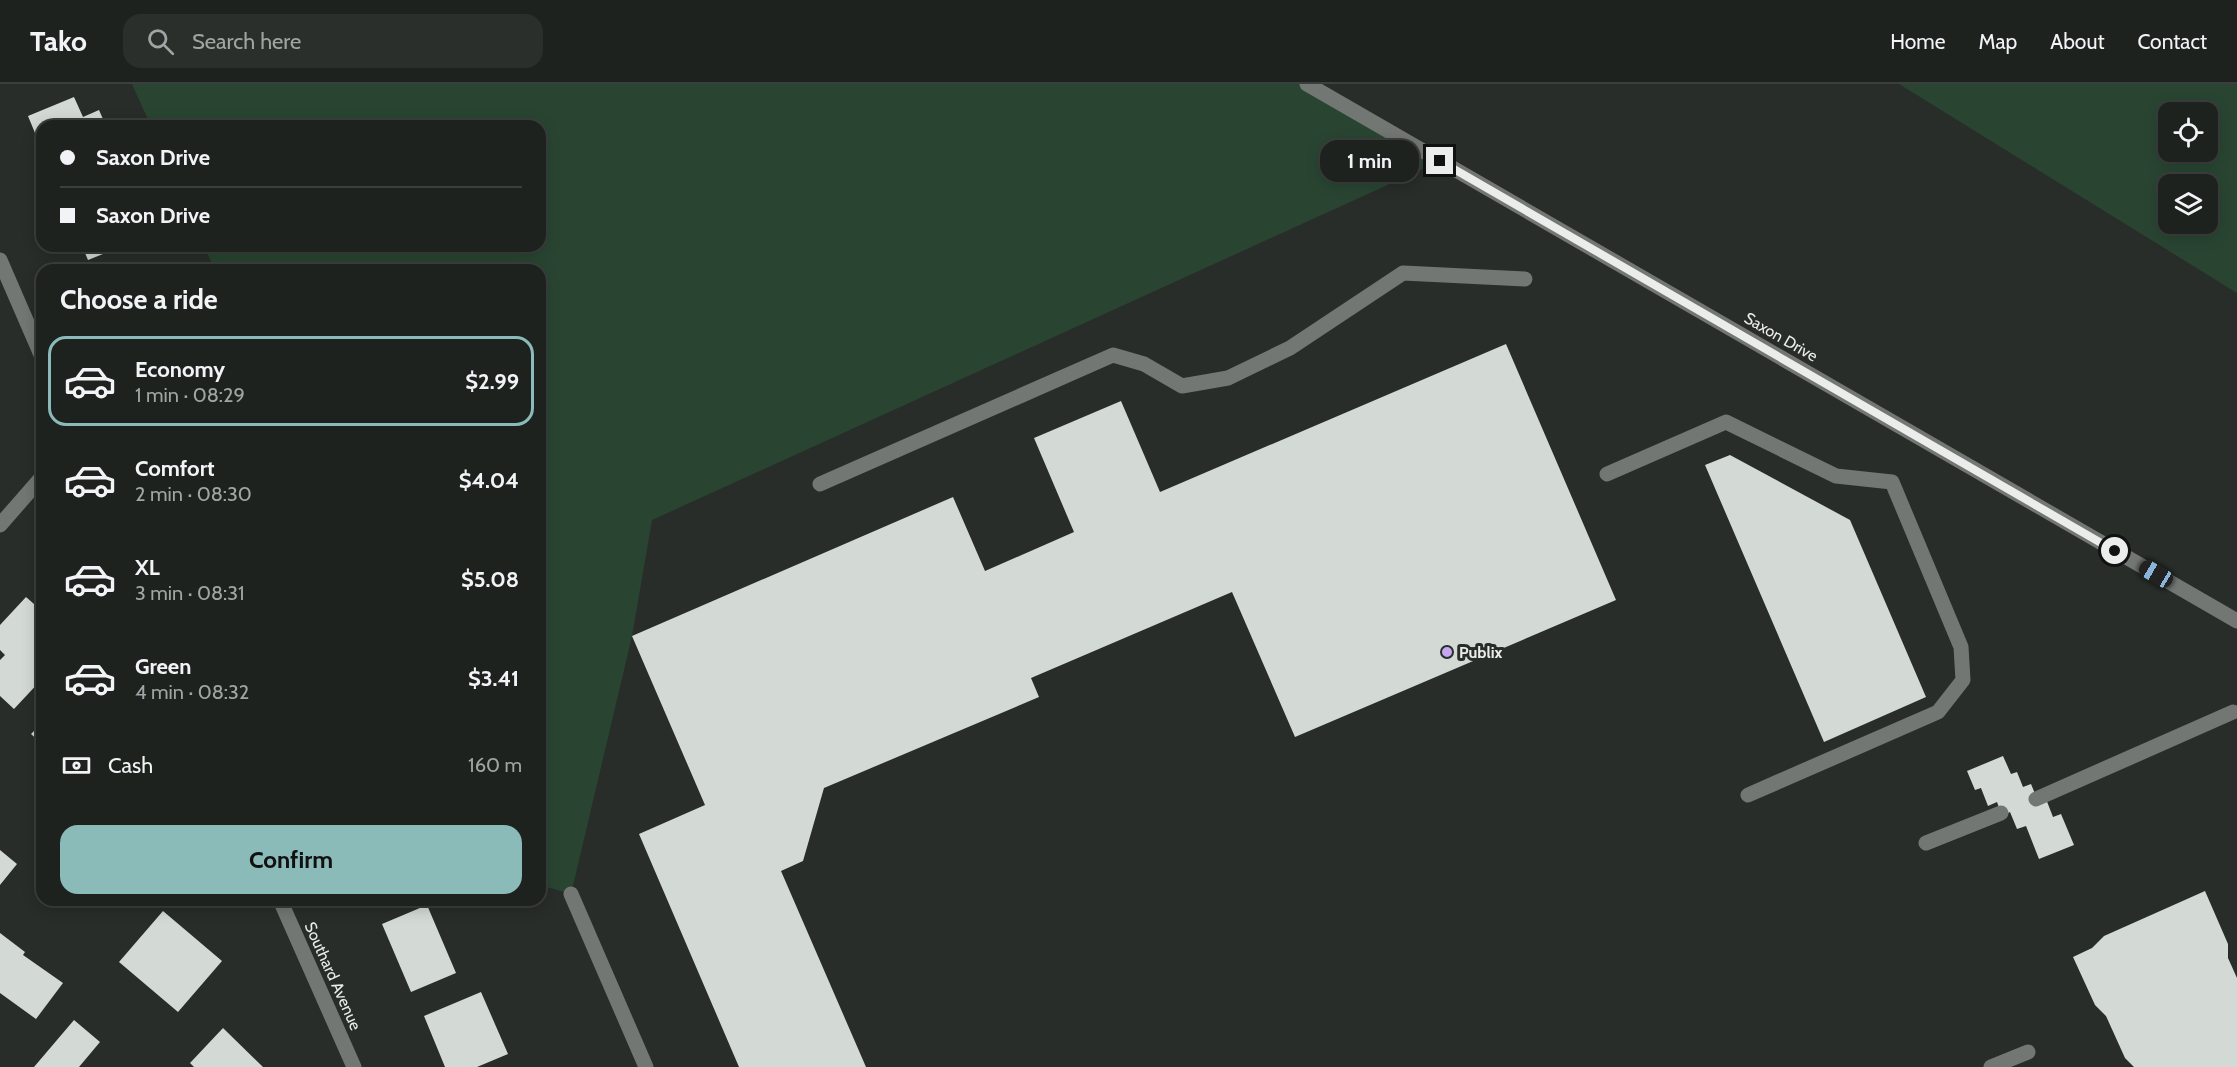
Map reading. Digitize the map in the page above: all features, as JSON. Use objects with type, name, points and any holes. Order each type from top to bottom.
[{"type":"street","name":"Saxon Drive","points":[[1307,84],[2237,621]]},
{"type":"street","points":[[0,260],[36,343]]},
{"type":"street","points":[[820,484],[1113,355],[1144,364],[1182,386],[1228,378],[1290,348],[1403,273],[1525,279]]},
{"type":"street","points":[[1607,474],[1726,422],[1836,476],[1892,482],[1961,647],[1963,680],[1938,712],[1748,795]]},
{"type":"street","points":[[0,525],[36,484]]},
{"type":"street","points":[[2036,798],[2233,712]]},
{"type":"street","points":[[1926,843],[2001,813]]},
{"type":"street","points":[[571,894],[646,1067]]},
{"type":"street","name":"Southard Avenue","points":[[283,906],[354,1067]]},
{"type":"street","points":[[1991,1067],[2028,1052]]},
{"type":"green space","points":[[132,84],[1307,84],[1440,161],[652,520],[632,636],[571,894],[546,887],[546,264],[212,264],[207,252],[546,252],[546,120],[148,120]]},
{"type":"green space","points":[[1899,84],[2237,84],[2237,293]]},
{"type":"building","points":[[74,97],[83,117],[99,110],[103,120],[36,120],[36,135],[28,116]]},
{"type":"building","points":[[85,252],[108,252],[88,260]]},
{"type":"building","points":[[1506,344],[1616,600],[1295,737],[1232,592],[1031,678],[1039,697],[824,788],[803,861],[781,871],[866,1067],[739,1067],[639,834],[705,805],[632,636],[953,497],[985,571],[1074,532],[1034,438],[1121,401],[1160,492]]},
{"type":"building","points":[[1730,455],[1850,520],[1926,697],[1824,742],[1705,465]]},
{"type":"building","points":[[26,597],[36,606],[36,685],[14,709],[0,696],[0,660],[5,655],[0,650],[0,625]]},
{"type":"building","points":[[36,729],[36,739],[31,734]]},
{"type":"building","points":[[2003,756],[2011,774],[2017,772],[2023,787],[2031,784],[2036,796],[2046,799],[2053,817],[2061,814],[2074,845],[2039,859],[2026,826],[2017,829],[2010,812],[2002,816],[1997,802],[1988,806],[1981,788],[1975,790],[1967,771]]},
{"type":"building","points":[[0,850],[17,864],[0,885]]},
{"type":"building","points":[[2205,891],[2228,944],[2228,958],[2237,978],[2237,1067],[2134,1067],[2125,1058],[2106,1016],[2095,1005],[2073,957],[2092,948],[2104,936]]},
{"type":"building","points":[[427,906],[456,973],[411,992],[382,924]]},
{"type":"building","points":[[163,911],[222,961],[178,1012],[119,962]]},
{"type":"building","points":[[0,933],[25,952],[23,955],[63,983],[36,1019],[0,993]]},
{"type":"building","points":[[481,992],[508,1054],[477,1067],[445,1067],[424,1016]]},
{"type":"building","points":[[74,1020],[100,1042],[79,1067],[34,1067]]},
{"type":"building","points":[[223,1028],[263,1067],[194,1067],[190,1063]]},
{"type":"place","name":"Publix","points":[[1447,652]]},
{"type":"route","points":[[1440,161],[2115,551]]}]
